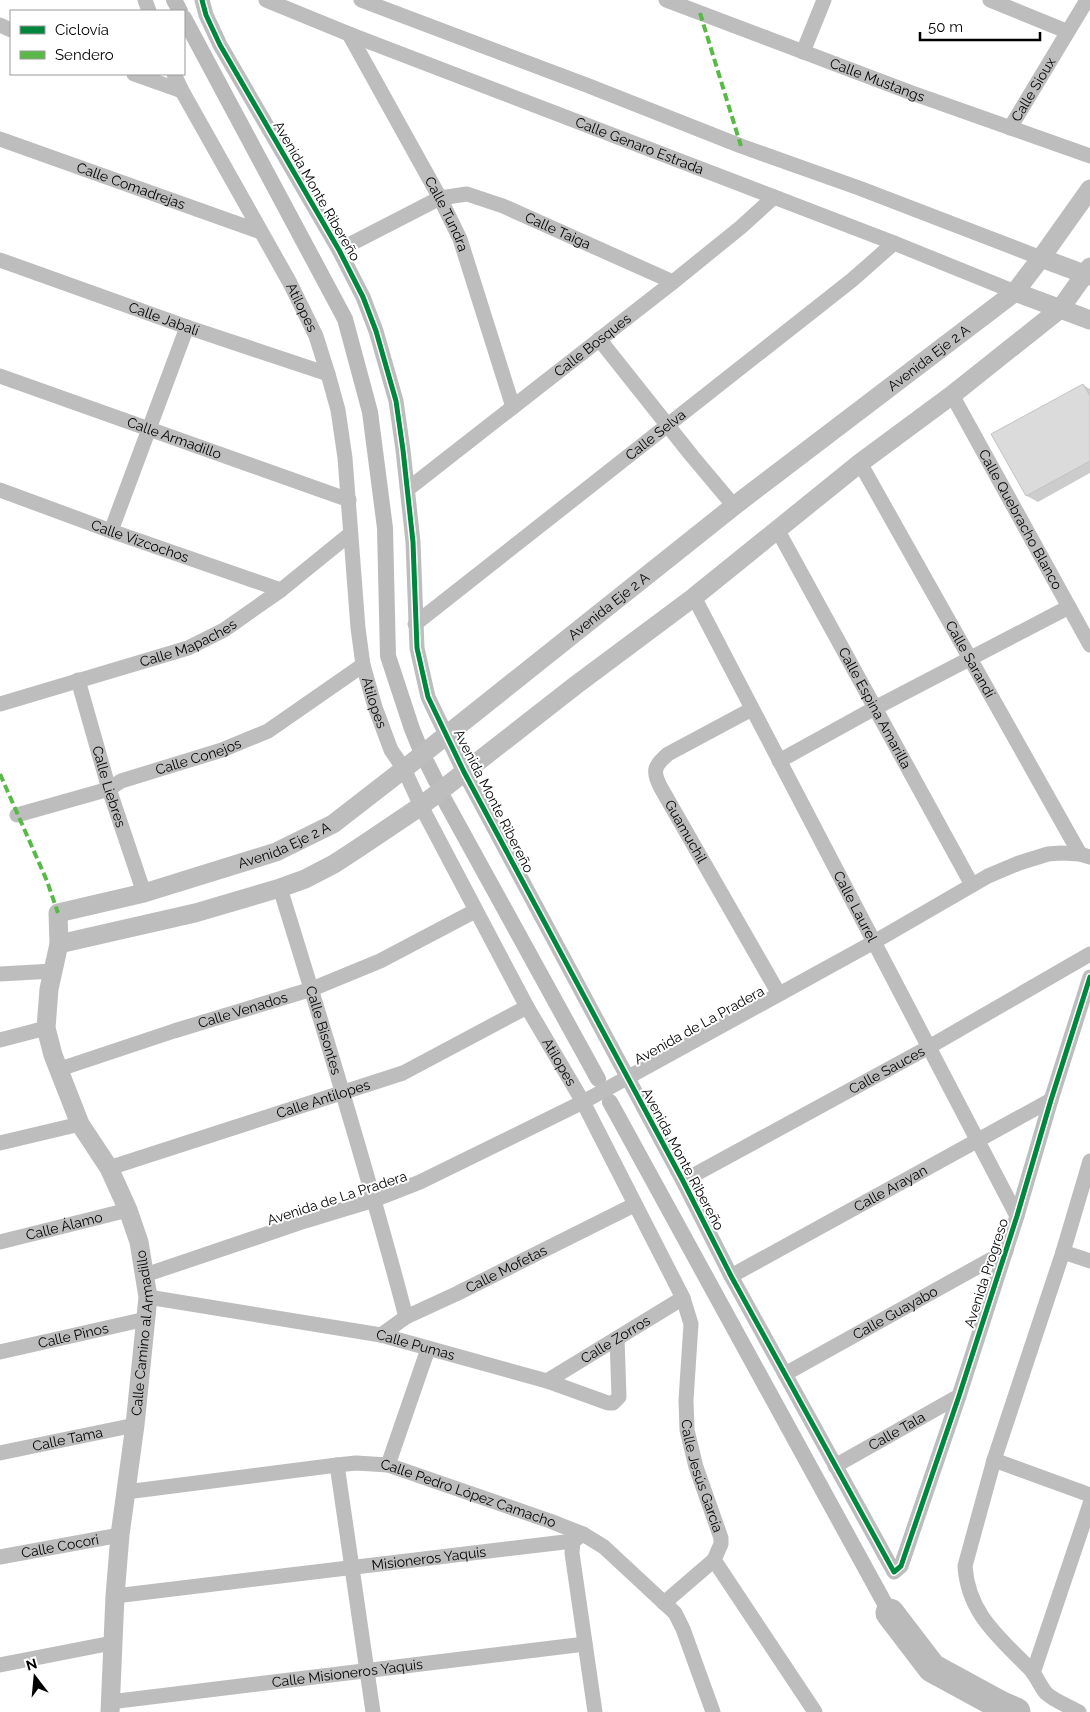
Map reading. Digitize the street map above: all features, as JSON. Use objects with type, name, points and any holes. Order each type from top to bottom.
[{"type":"street","name":"Avenida Monte Ribereño","points":[[202,0],[206,15],[220,45],[339,250],[363,297],[376,331],[396,401],[413,542],[417,648],[428,697],[464,772],[683,1181],[731,1276],[894,1572]]},
{"type":"street","name":"Calle Genaro Estrada","points":[[266,0],[349,34],[894,243],[1015,292]]},
{"type":"street","points":[[59,944],[195,913],[280,888],[305,879],[334,864],[421,806],[576,685],[694,598],[860,463],[952,395],[1060,309],[1088,272],[1041,258],[859,188],[741,146],[362,0]]},
{"type":"street","name":"Calle Mustangs","points":[[666,0],[703,7],[803,52],[1090,156]]},
{"type":"street","points":[[803,52],[824,0]]},
{"type":"street","points":[[990,0],[1066,32]]},
{"type":"street","name":"Calle Sioux","points":[[1010,128],[1086,0]]},
{"type":"street","name":"Calle Tundra","points":[[349,34],[440,198],[460,239],[514,407]]},
{"type":"street","points":[[137,75],[182,91]]},
{"type":"street","name":"Atilopes","points":[[174,75],[290,283],[316,336],[338,410],[345,458],[358,628],[363,665],[391,750],[404,769],[475,911],[527,1008],[583,1102],[683,1298]]},
{"type":"street","name":"Calle Comadrejas","points":[[0,138],[261,232]]},
{"type":"street","name":"Avenida Eje 2 A","points":[[58,913],[144,893],[276,852],[333,824],[734,506],[1015,292],[1090,189]]},
{"type":"street","name":"Calle Taiga","points":[[339,250],[440,198],[462,193],[482,198],[673,282]]},
{"type":"street","name":"Calle Bosques","points":[[408,489],[673,282],[741,227],[774,197]]},
{"type":"street","name":"Calle Selva","points":[[415,624],[852,280],[894,243]]},
{"type":"street","name":"Calle Jabalí","points":[[0,260],[187,327],[328,374]]},
{"type":"street","points":[[1015,292],[1090,320]]},
{"type":"street","points":[[111,531],[187,327]]},
{"type":"street","points":[[599,339],[734,506]]},
{"type":"street","name":"Calle Armadillo","points":[[0,376],[349,500]]},
{"type":"street","name":"Calle Quebracho Blanco","points":[[952,395],[1090,645]]},
{"type":"street","name":"Calle Sarandí","points":[[860,463],[1085,856]]},
{"type":"street","name":"Calle Vizcochos","points":[[0,490],[280,590]]},
{"type":"street","name":"Calle Espina Amarilla","points":[[777,530],[972,885]]},
{"type":"street","name":"Calle Mapaches","points":[[0,704],[188,648],[224,630],[280,590],[350,534]]},
{"type":"street","name":"Calle Laurel","points":[[694,598],[1017,1216]]},
{"type":"street","points":[[779,761],[875,708],[1069,607]]},
{"type":"street","name":"Calle Conejos","points":[[17,815],[109,789],[121,781],[222,750],[268,731],[363,665]]},
{"type":"street","name":"Calle Liebres","points":[[78,680],[109,789],[144,893]]},
{"type":"street","name":"Guamuchil","points":[[752,709],[668,754],[658,763],[655,770],[656,779],[779,994]]},
{"type":"street","name":"Avenida de La Pradera","points":[[145,1275],[305,1221],[374,1200],[420,1182],[628,1078],[874,942],[972,885],[1004,869],[1033,858],[1061,853],[1085,856]]},
{"type":"street","name":"Calle Bisontes","points":[[280,888],[312,989],[374,1200],[406,1317]]},
{"type":"street","name":"Calle Venados","points":[[60,1069],[174,1031],[312,989],[380,961],[475,911]]},
{"type":"street","name":"Calle Camino al Armadillo","points":[[58,913],[59,944],[49,989],[46,1028],[53,1055],[80,1124],[109,1168],[128,1210],[139,1242],[148,1296],[135,1425],[120,1535],[112,1643],[110,1707]]},
{"type":"street","name":"Calle Sauces","points":[[683,1181],[929,1047],[1090,954]]},
{"type":"street","points":[[0,974],[53,970]]},
{"type":"street","name":"Avenida Progreso","points":[[894,1572],[901,1566],[959,1396],[1017,1216],[1090,977]]},
{"type":"street","name":"Calle Antilopes","points":[[109,1168],[403,1073],[527,1008]]},
{"type":"street","points":[[0,1040],[46,1028]]},
{"type":"street","name":"Calle Arayan","points":[[731,1276],[1051,1100]]},
{"type":"street","points":[[0,1143],[80,1124]]},
{"type":"street","points":[[1079,1712],[1046,1693],[1033,1673],[986,1625],[973,1603],[966,1584],[965,1566],[994,1460],[1063,1252],[1090,1162]]},
{"type":"street","name":"Calle Mofetas","points":[[381,1336],[406,1317],[456,1294],[634,1204]]},
{"type":"street","name":"Calle Álamo","points":[[0,1242],[128,1210]]},
{"type":"street","name":"Calle Guayabo","points":[[785,1374],[1006,1251]]},
{"type":"street","points":[[1063,1252],[1090,1261]]},
{"type":"street","name":"Calle Pumas","points":[[148,1296],[381,1336],[547,1381],[608,1403],[613,1402],[619,1397],[618,1338]]},
{"type":"street","name":"Calle Zorros","points":[[547,1381],[683,1298]]},
{"type":"street","name":"Calle Jesús García","points":[[683,1298],[691,1324],[686,1400],[687,1430],[696,1467],[721,1538],[721,1544],[714,1560]]},
{"type":"street","name":"Calle Pinos","points":[[0,1352],[146,1319]]},
{"type":"street","points":[[388,1465],[428,1349]]},
{"type":"street","name":"Calle Tala","points":[[835,1466],[959,1396]]},
{"type":"street","name":"Calle Tama","points":[[0,1453],[135,1425]]},
{"type":"street","points":[[994,1460],[1090,1495]]},
{"type":"street","name":"Calle Pedro López Camacho","points":[[126,1492],[338,1464],[363,1463],[388,1465],[550,1521],[578,1538],[604,1547],[664,1603],[680,1621],[713,1712]]},
{"type":"street","points":[[338,1464],[373,1712]]},
{"type":"street","points":[[1033,1673],[1090,1504]]},
{"type":"street","name":"Calle Cocori","points":[[0,1557],[120,1535]]},
{"type":"street","points":[[578,1538],[572,1553],[595,1712]]},
{"type":"street","name":"Misioneros Yaquis","points":[[115,1596],[352,1568],[578,1538]]},
{"type":"street","points":[[664,1603],[714,1560],[815,1712]]},
{"type":"street","points":[[0,1665],[112,1643]]},
{"type":"street","name":"Calle Misioneros Yaquis","points":[[110,1707],[367,1670],[584,1644]]},
{"type":"building","points":[[1083,384],[1090,396],[1090,461],[1026,496],[991,434]]},
{"type":"waterway","points":[[174,0],[179,10]]},
{"type":"waterway","points":[[185,20],[345,319],[370,412],[385,528],[388,656],[419,746]]},
{"type":"waterway","points":[[427,763],[436,781]]},
{"type":"waterway","points":[[444,799],[598,1079]]},
{"type":"waterway","points":[[610,1102],[890,1613]]},
{"type":"waterway","points":[[890,1613],[932,1668],[1016,1712]]},
{"type":"marked path","points":[[700,13],[741,146]]},
{"type":"marked path","points":[[0,774],[47,881],[58,913]]},
{"type":"cycle path","points":[[202,0],[206,15],[220,45],[339,250],[363,297],[376,331],[396,401],[403,450],[413,542],[417,648],[428,697],[464,772],[683,1181],[731,1276],[894,1572],[901,1566],[959,1396],[1017,1216],[1090,977]]}]
